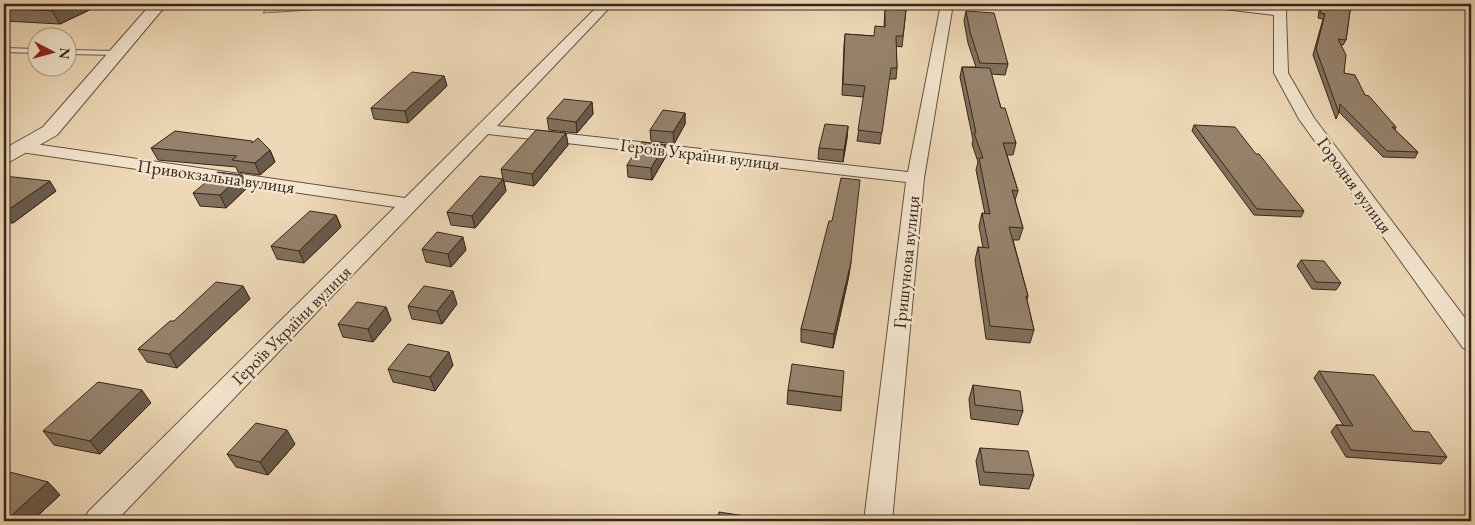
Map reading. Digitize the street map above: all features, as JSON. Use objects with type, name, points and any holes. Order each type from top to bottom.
[{"type":"street","points":[[4,157],[50,131],[159,4]]},
{"type":"street","name":"Героїв України вулиця","points":[[98,521],[607,4]]},
{"type":"street","name":"Гришунова вулиця","points":[[878,521],[915,178],[947,4]]},
{"type":"street","name":"Городня вулиця","points":[[1216,4],[1281,8],[1281,73],[1307,119],[1471,342]]},
{"type":"street","name":"Героїв України вулиця","points":[[485,129],[915,178]]},
{"type":"street","name":"Привокзальна вулиця","points":[[20,147],[411,204]]},
{"type":"lane","points":[[4,50],[28,51]]},
{"type":"lane","points":[[78,52],[118,52]]},
{"type":"shaded area","points":[[269,4],[406,4],[263,13]]},
{"type":"building","points":[[4,4],[67,4],[52,11],[4,8]]},
{"type":"building","points":[[1322,4],[1351,4],[1346,40],[1338,39],[1346,55],[1344,73],[1355,75],[1365,95],[1369,96],[1396,127],[1392,127],[1418,152],[1387,151],[1340,104],[1339,113],[1316,49],[1325,14],[1320,13]]},
{"type":"building","points":[[885,9],[906,10],[903,36],[896,36],[897,68],[891,68],[882,133],[858,130],[865,86],[843,84],[845,34],[874,36],[875,26],[885,27]]},
{"type":"building","points":[[966,11],[994,13],[1008,64],[980,63],[970,32]]},
{"type":"building","points":[[962,67],[990,68],[1001,108],[1005,108],[1016,143],[1003,143],[1018,191],[1012,190],[1023,228],[1009,227],[1028,296],[1026,296],[1034,330],[990,326],[978,247],[989,248],[982,213],[990,214],[979,158],[983,158],[974,133],[976,133]]},
{"type":"building","points":[[412,72],[444,76],[405,111],[371,108]]},
{"type":"building","points":[[564,99],[592,102],[576,122],[547,118]]},
{"type":"building","points":[[663,110],[685,113],[673,132],[650,130]]},
{"type":"building","points":[[825,124],[848,126],[844,150],[819,148]]},
{"type":"building","points":[[1194,125],[1235,127],[1304,211],[1257,209]]},
{"type":"building","points":[[536,130],[566,133],[532,174],[501,169]]},
{"type":"building","points":[[175,131],[252,141],[252,143],[258,138],[270,150],[255,163],[232,160],[237,156],[151,148]]},
{"type":"building","points":[[642,142],[665,145],[651,168],[627,165]]},
{"type":"building","points":[[218,172],[242,175],[220,195],[193,193]]},
{"type":"building","points":[[4,176],[50,181],[4,212]]},
{"type":"building","points":[[480,176],[503,179],[472,216],[447,212]]},
{"type":"building","points":[[841,178],[860,180],[851,262],[834,334],[801,329],[829,221],[832,221]]},
{"type":"building","points":[[310,211],[336,215],[299,251],[271,246]]},
{"type":"building","points":[[437,232],[463,237],[448,254],[422,249]]},
{"type":"building","points":[[1301,260],[1324,261],[1341,283],[1316,282]]},
{"type":"building","points":[[216,282],[243,286],[169,354],[138,349],[170,321],[174,321]]},
{"type":"building","points":[[424,286],[453,291],[437,311],[408,306]]},
{"type":"building","points":[[357,302],[386,307],[368,329],[338,324]]},
{"type":"building","points":[[408,344],[449,352],[430,377],[388,369]]},
{"type":"building","points":[[792,364],[844,371],[842,397],[788,390]]},
{"type":"building","points":[[1319,371],[1374,375],[1413,431],[1429,432],[1447,457],[1351,450],[1336,425],[1353,426]]},
{"type":"building","points":[[98,382],[142,390],[90,441],[43,431]]},
{"type":"building","points":[[973,385],[1020,391],[1023,411],[975,405]]},
{"type":"building","points":[[256,423],[287,430],[260,462],[227,454]]},
{"type":"building","points":[[980,448],[1028,451],[1034,475],[984,472]]},
{"type":"building","points":[[6,471],[48,482],[11,516],[4,514],[4,473]]},
{"type":"building","points":[[719,512],[778,521],[717,521]]}]
